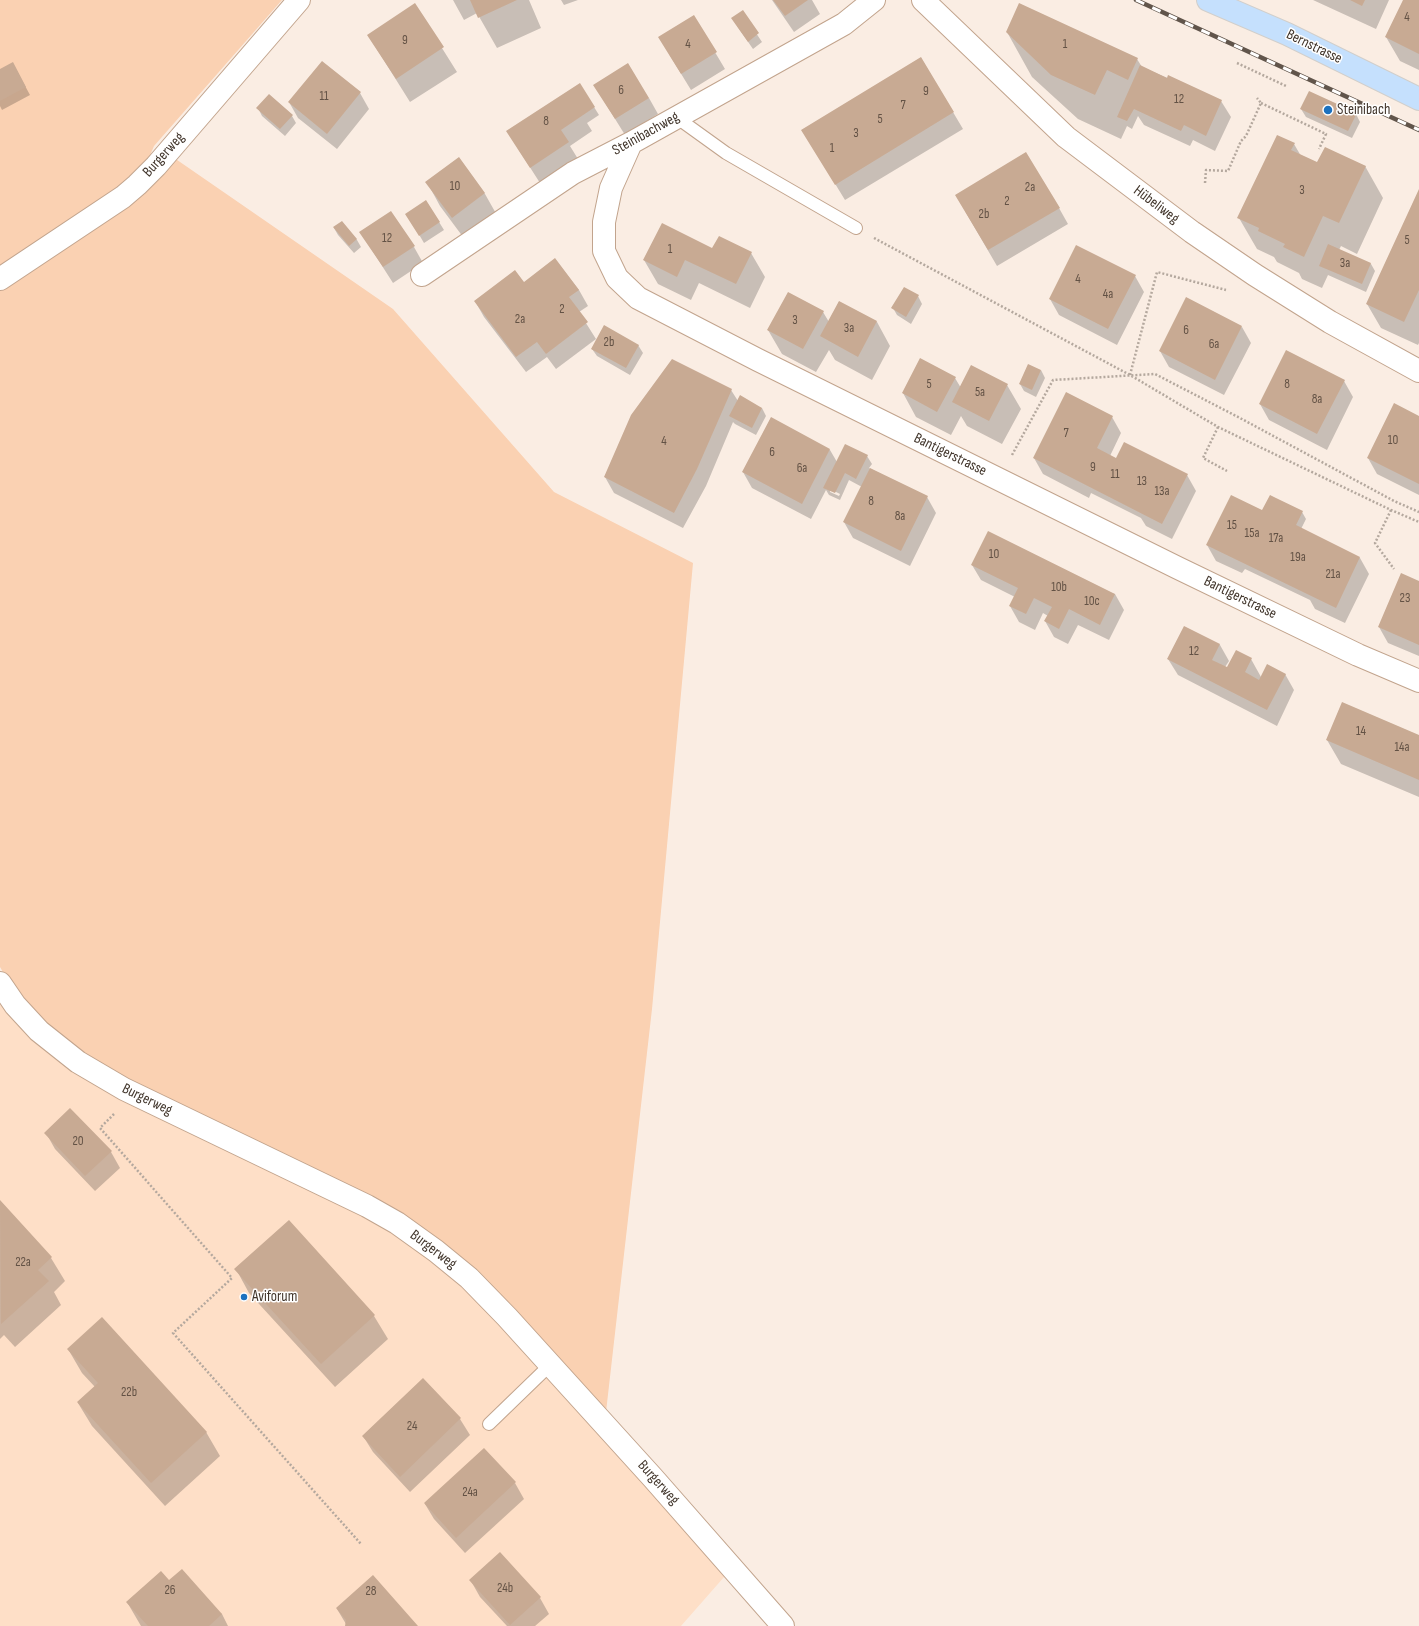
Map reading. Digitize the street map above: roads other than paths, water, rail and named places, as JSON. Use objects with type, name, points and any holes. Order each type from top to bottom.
[{"type":"main road","name":"Bernstrasse","points":[[1208,0],[1287,34],[1419,98]]},
{"type":"street","name":"Burgerweg","points":[[0,279],[123,197],[137,185],[156,166],[299,0]]},
{"type":"street","name":"Steinibachweg","points":[[422,275],[574,173],[631,143],[844,24],[874,0]]},
{"type":"street","name":"Hübeliweg","points":[[923,0],[1066,137],[1192,232],[1255,275],[1330,322],[1419,371]]},
{"type":"street","name":"Bantigerstrasse","points":[[631,143],[612,188],[604,222],[604,251],[617,278],[638,298],[765,364],[1178,568],[1344,648],[1419,681]]},
{"type":"street","name":"Burgerweg","points":[[0,983],[15,1005],[39,1031],[78,1062],[124,1089],[367,1206],[397,1223],[436,1251],[469,1278],[507,1317],[654,1478],[783,1626]]},
{"type":"lane","points":[[676,117],[726,153],[856,228]]},
{"type":"lane","points":[[489,1424],[550,1365]]},
{"type":"railway","points":[[1136,0],[1419,130]]},
{"type":"place","name":"Steinibach","points":[[1328,110]]},
{"type":"place","name":"Aviforum","points":[[244,1297]]}]
